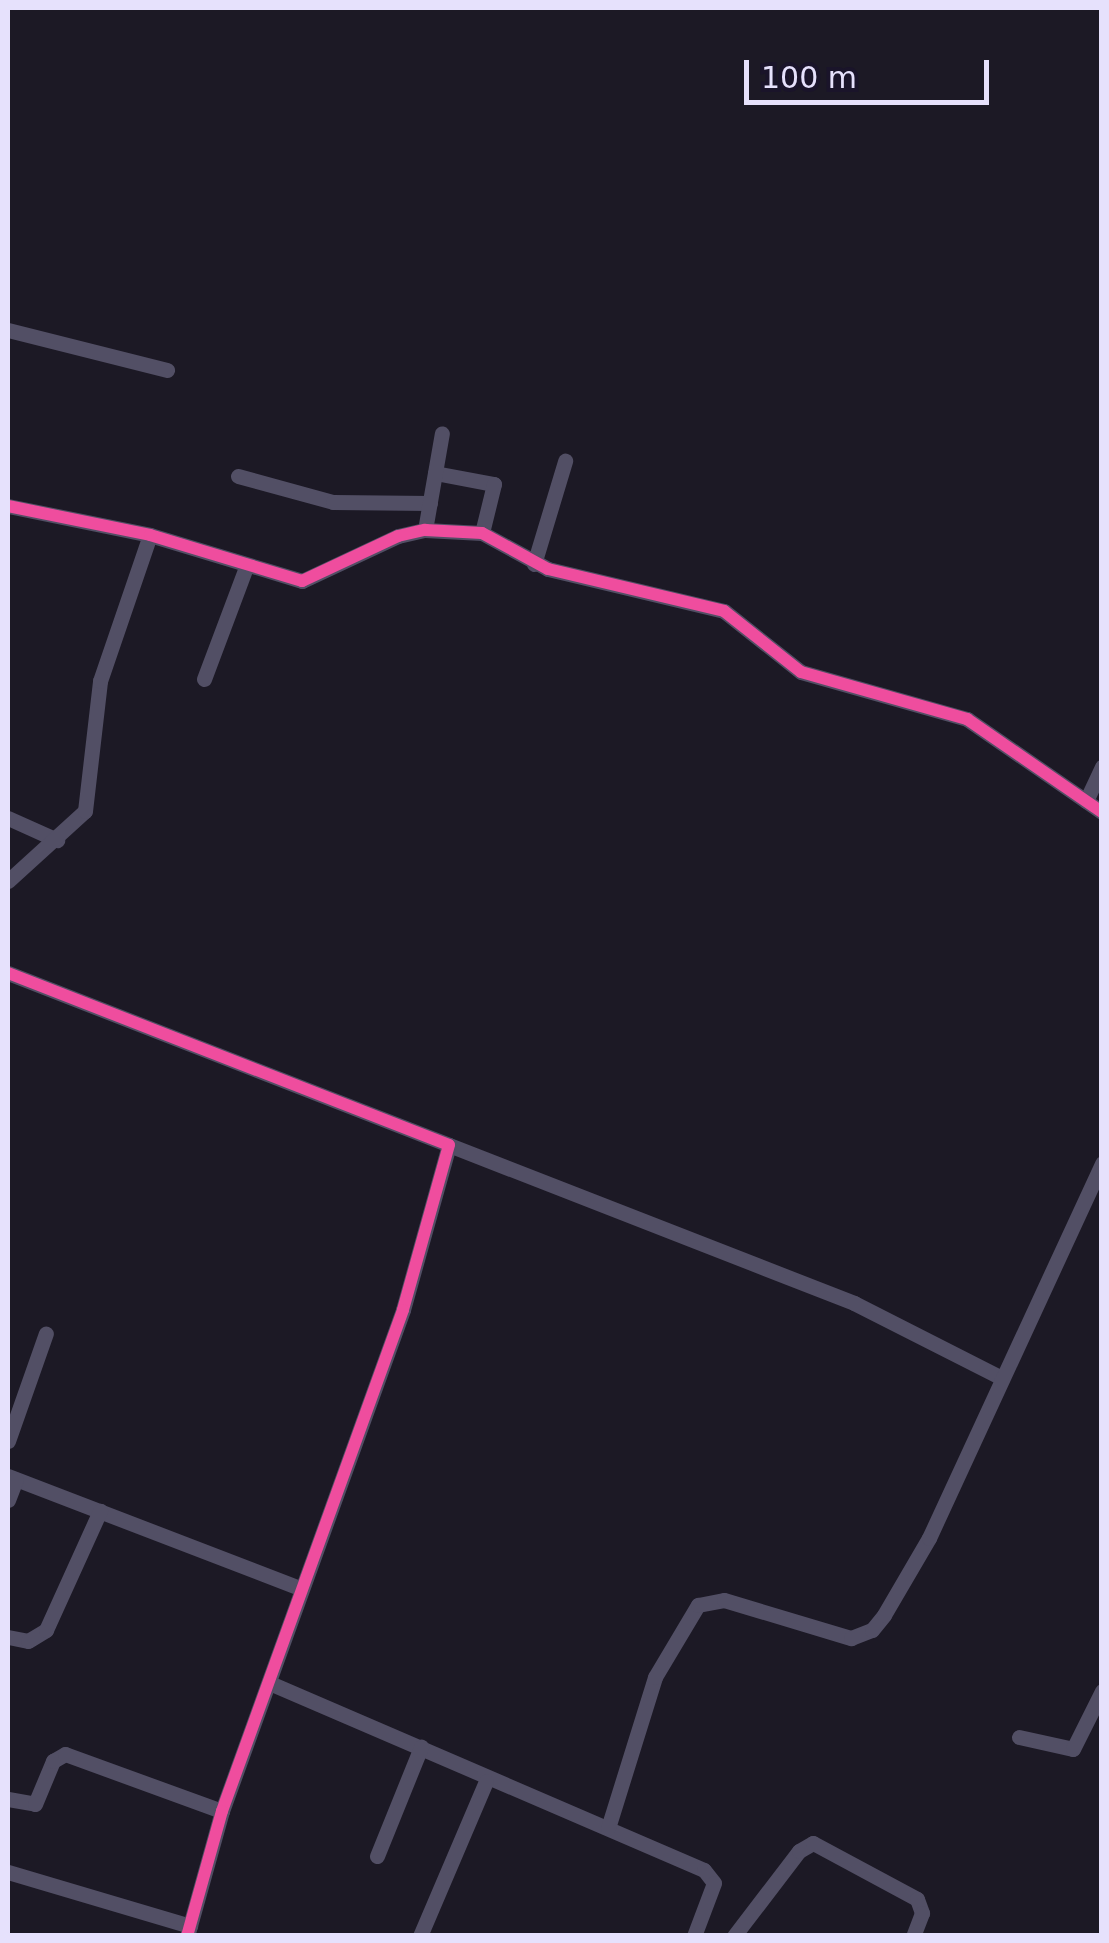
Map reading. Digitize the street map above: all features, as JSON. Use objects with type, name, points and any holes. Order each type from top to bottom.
[{"type":"street","points":[[8,330],[167,370]]},
{"type":"street","points":[[425,530],[442,433]]},
{"type":"street","points":[[534,564],[565,460]]},
{"type":"street","points":[[435,473],[494,484],[482,533]]},
{"type":"street","points":[[238,476],[350,504],[430,503]]},
{"type":"street","points":[[8,506],[150,535],[246,568],[302,581],[425,530],[482,533],[534,564],[724,611],[790,667],[967,719],[1102,812]]},
{"type":"street","points":[[8,881],[78,821],[90,798],[96,698],[150,535]]},
{"type":"street","points":[[204,679],[246,568]]},
{"type":"street","points":[[1086,801],[1102,767]]},
{"type":"street","points":[[8,818],[56,840]]},
{"type":"street","points":[[8,973],[854,1303],[998,1376]]},
{"type":"street","points":[[8,1872],[189,1930],[222,1811],[272,1684],[300,1588],[403,1310],[449,1145]]},
{"type":"street","points":[[608,1828],[655,1677],[698,1605],[724,1600],[830,1636],[872,1630],[928,1538],[998,1376],[1102,1163]]},
{"type":"street","points":[[8,1441],[46,1333]]},
{"type":"street","points":[[8,1500],[12,1478],[300,1588]]},
{"type":"street","points":[[8,1637],[28,1641],[46,1630],[100,1511]]},
{"type":"street","points":[[272,1684],[421,1747],[486,1781],[608,1828],[712,1876],[694,1936]]},
{"type":"street","points":[[1019,1737],[1072,1749],[1102,1691]]},
{"type":"street","points":[[378,1856],[421,1747]]},
{"type":"street","points":[[8,1799],[35,1804],[53,1761],[64,1754],[222,1811]]},
{"type":"street","points":[[420,1936],[486,1781]]},
{"type":"street","points":[[734,1936],[799,1851],[813,1843],[917,1899],[922,1913],[913,1936]]},
{"type":"cycle path","points":[[8,506],[150,535],[302,581],[398,536],[425,530],[482,533],[548,569],[724,611],[801,672],[967,719],[1102,812]]},
{"type":"cycle path","points":[[8,973],[449,1145],[403,1310],[222,1811],[187,1936]]}]
